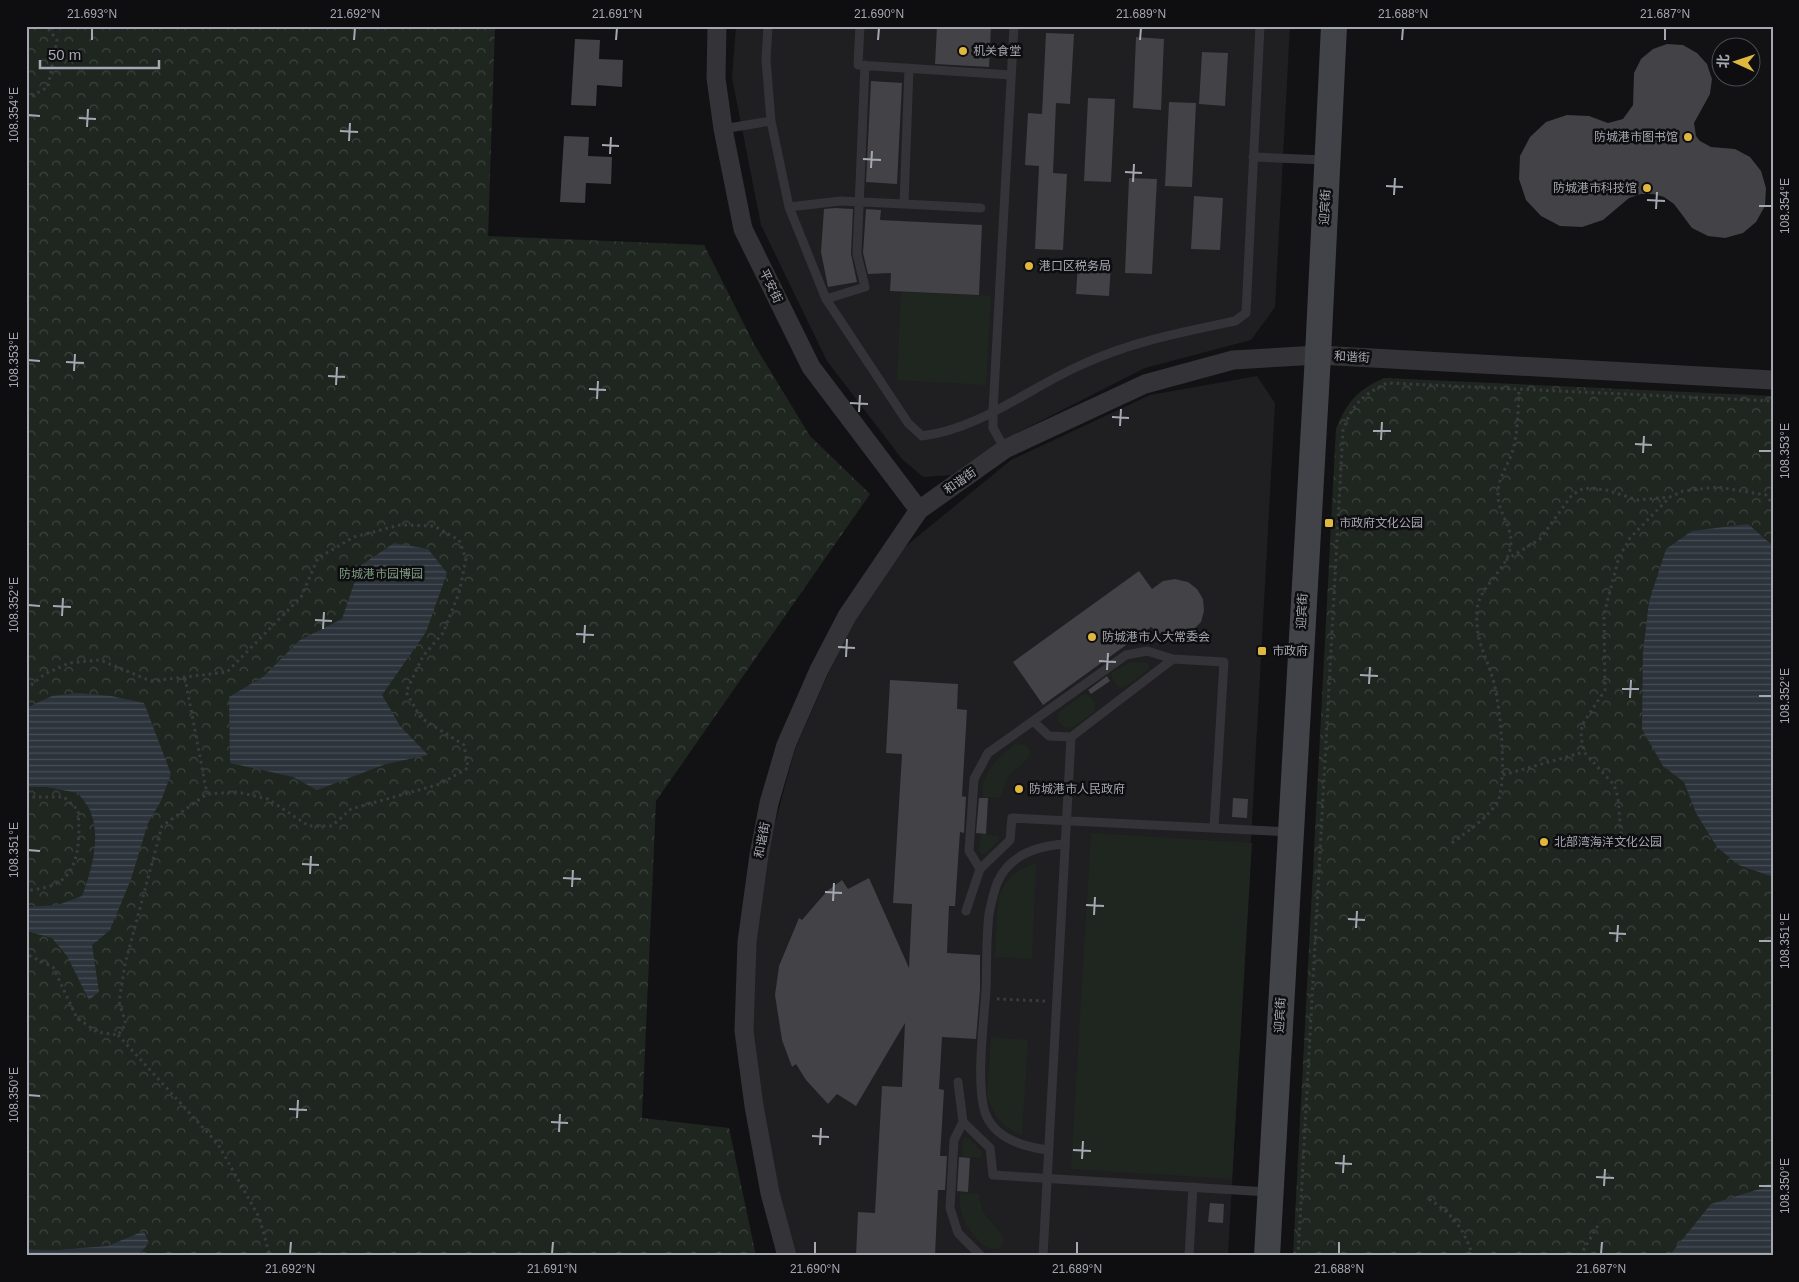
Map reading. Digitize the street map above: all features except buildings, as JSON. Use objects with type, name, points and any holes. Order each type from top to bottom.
[{"type":"main road","name":"迎宾街","points":[[1267,1256],[1318,355],[1334,26]]},
{"type":"street","name":"平安街","points":[[717,26],[716,78],[723,129],[744,229],[811,368],[919,510]]},
{"type":"street","name":"和谐街","points":[[787,1256],[770,1193],[754,1106],[744,1031],[746,942],[759,855],[769,803],[786,745],[819,670],[848,616],[919,510],[1005,449],[1145,384],[1233,360],[1318,355],[1773,380]]},
{"type":"lane","points":[[768,26],[766,60],[771,121],[789,207],[826,299],[908,423],[922,436],[945,433],[993,411],[1090,361],[1146,340],[1235,321],[1246,313],[1260,26]]},
{"type":"lane","points":[[860,26],[858,65],[1011,75]]},
{"type":"lane","points":[[1005,449],[993,428],[993,411],[1014,26]]},
{"type":"lane","points":[[826,299],[865,287],[857,254],[865,65]]},
{"type":"lane","points":[[904,204],[909,68]]},
{"type":"lane","points":[[723,129],[771,121]]},
{"type":"lane","points":[[1253,157],[1327,161]]},
{"type":"lane","points":[[789,207],[841,201],[981,208]]},
{"type":"lane","points":[[980,869],[969,851],[974,779],[988,753],[1126,655],[1147,651],[1173,659],[1224,662],[1214,828]]},
{"type":"lane","points":[[1032,721],[1049,736],[1071,737],[1173,659]]},
{"type":"lane","points":[[1044,1256],[1048,1150],[1071,737]]},
{"type":"lane","points":[[966,911],[980,869],[1010,840],[1012,818],[1290,832]]},
{"type":"lane","points":[[1048,1150],[1030,1148],[1012,1141],[996,1130],[986,1114],[981,1083],[989,913],[998,880],[1017,858],[1043,846],[1064,844]]},
{"type":"lane","points":[[958,1082],[963,1122],[954,1140],[950,1208],[958,1233],[981,1256]]},
{"type":"lane","points":[[963,1122],[990,1148],[993,1175],[1270,1192]]},
{"type":"lane","points":[[1189,1256],[1193,1187]]},
{"type":"path","points":[[26,99],[48,87],[57,40],[46,26]]},
{"type":"path","points":[[1298,1256],[1343,430],[1351,410],[1367,393],[1386,383],[1773,401]]},
{"type":"path","points":[[1452,843],[1479,824],[1498,801],[1503,775],[1495,684],[1476,635],[1477,607],[1490,583],[1506,560],[1511,543],[1498,498],[1500,475],[1511,454],[1516,432],[1519,389]]},
{"type":"path","points":[[1506,560],[1540,539],[1572,495],[1584,488],[1606,490],[1638,500],[1670,497],[1683,491],[1717,487],[1766,496],[1773,505]]},
{"type":"path","points":[[1621,834],[1618,797],[1614,785],[1584,752],[1580,737],[1582,725],[1605,690],[1604,614],[1619,557],[1630,538],[1670,497]]},
{"type":"path","points":[[26,689],[45,674],[69,663],[100,660],[151,681],[227,672],[301,597],[318,558],[354,537],[400,524],[434,526],[459,540],[466,559],[459,593],[443,633],[423,656],[406,692],[421,718],[464,745],[468,768],[440,784],[351,809],[332,826],[309,826],[268,799],[237,792],[207,794],[162,826],[125,964],[119,1002],[126,1024],[118,1036]]},
{"type":"path","points":[[185,678],[207,794]]},
{"type":"path","points":[[1503,775],[1584,752]]},
{"type":"path","points":[[26,797],[64,798],[78,810],[80,836],[72,866],[58,883],[26,891]]},
{"type":"path","points":[[26,954],[53,967],[78,1018],[98,1032],[118,1036],[218,1144],[259,1217],[270,1256]]},
{"type":"path","points":[[985,998],[1056,1002]]},
{"type":"path","points":[[1429,1199],[1446,1210],[1462,1228],[1473,1256]]},
{"type":"path","points":[[1580,1256],[1600,1222]]},
{"type":"shaded area","name":"港口区税务局","points":[[736,26],[1290,26],[1275,307],[1251,340],[1145,368],[1001,441],[952,475],[923,477],[902,459],[827,361],[761,225],[732,78]]},
{"type":"shaded area","name":"防城港市人民政府","points":[[1257,376],[1275,403],[1228,1256],[793,1256],[764,1154],[746,999],[768,849],[795,749],[852,620],[906,546],[1011,460],[1150,395]]},
{"type":"shaded area","points":[[1748,524],[1773,546],[1773,877],[1739,865],[1717,847],[1696,813],[1684,782],[1663,766],[1642,729],[1643,652],[1649,602],[1666,549],[1692,531]]},
{"type":"shaded area","points":[[394,543],[428,549],[447,573],[426,632],[382,695],[400,726],[428,755],[386,764],[317,790],[293,777],[230,763],[229,697],[263,677],[300,640],[342,619],[360,566]]},
{"type":"shaded area","points":[[78,693],[111,696],[144,703],[171,774],[161,801],[148,823],[131,879],[110,930],[92,945],[99,992],[89,1000],[67,956],[52,938],[26,931],[26,907],[58,905],[82,896],[94,855],[94,823],[89,808],[78,793],[47,787],[26,787],[26,708],[52,696]]},
{"type":"shaded area","points":[[1773,1185],[1773,1256],[1669,1256],[1711,1204]]},
{"type":"shaded area","points":[[144,1231],[149,1243],[138,1256],[26,1256],[26,1249],[53,1250],[107,1246]]},
{"type":"green space","name":"防城港市园博园","points":[[26,26],[495,26],[488,236],[704,245],[754,344],[810,436],[870,494],[656,801],[642,1118],[729,1128],[756,1256],[138,1256],[149,1243],[144,1231],[107,1246],[53,1250],[26,1249]]},
{"type":"green space","points":[[901,292],[991,296],[986,385],[897,380]]},
{"type":"green space","name":"北部湾海洋文化公园","points":[[1384,378],[1773,396],[1773,1256],[1293,1256],[1336,429],[1354,398],[1366,388]]},
{"type":"green space","points":[[1131,662],[1147,663],[1149,666],[1148,670],[1123,688],[1117,686],[1111,676],[1112,672]]},
{"type":"green space","points":[[1084,694],[1089,695],[1095,703],[1094,712],[1072,728],[1063,727],[1058,720],[1059,712]]},
{"type":"green space","points":[[1015,744],[1026,745],[1030,755],[1028,759],[1007,778],[1001,797],[983,797],[982,789],[987,774],[997,760]]},
{"type":"green space","points":[[1091,833],[1252,843],[1232,1179],[1071,1169]]},
{"type":"green space","points":[[981,834],[999,836],[999,841],[986,853],[982,854],[979,850]]},
{"type":"green space","points":[[1036,863],[1032,959],[995,957],[998,899],[1001,892],[1012,876],[1023,868]]},
{"type":"green space","points":[[991,1037],[1028,1040],[1022,1135],[999,1120],[992,1109],[987,1095]]},
{"type":"green space","points":[[965,1138],[970,1139],[982,1152],[981,1157],[963,1157],[962,1141]]},
{"type":"green space","points":[[961,1192],[979,1194],[983,1211],[1001,1233],[1004,1240],[999,1249],[987,1247],[970,1230],[960,1206]]},
{"type":"place","name":"机关食堂","points":[[963,51]]},
{"type":"place","name":"防城港市图书馆","points":[[1688,137]]},
{"type":"place","name":"防城港市科技馆","points":[[1647,188]]},
{"type":"place","name":"港口区税务局","points":[[1029,266]]},
{"type":"place","name":"市政府文化公园","points":[[1329,523]]},
{"type":"place","name":"防城港市人大常委会","points":[[1092,637]]},
{"type":"place","name":"市政府","points":[[1262,651]]},
{"type":"place","name":"防城港市人民政府","points":[[1019,789]]},
{"type":"place","name":"北部湾海洋文化公园","points":[[1544,842]]}]
